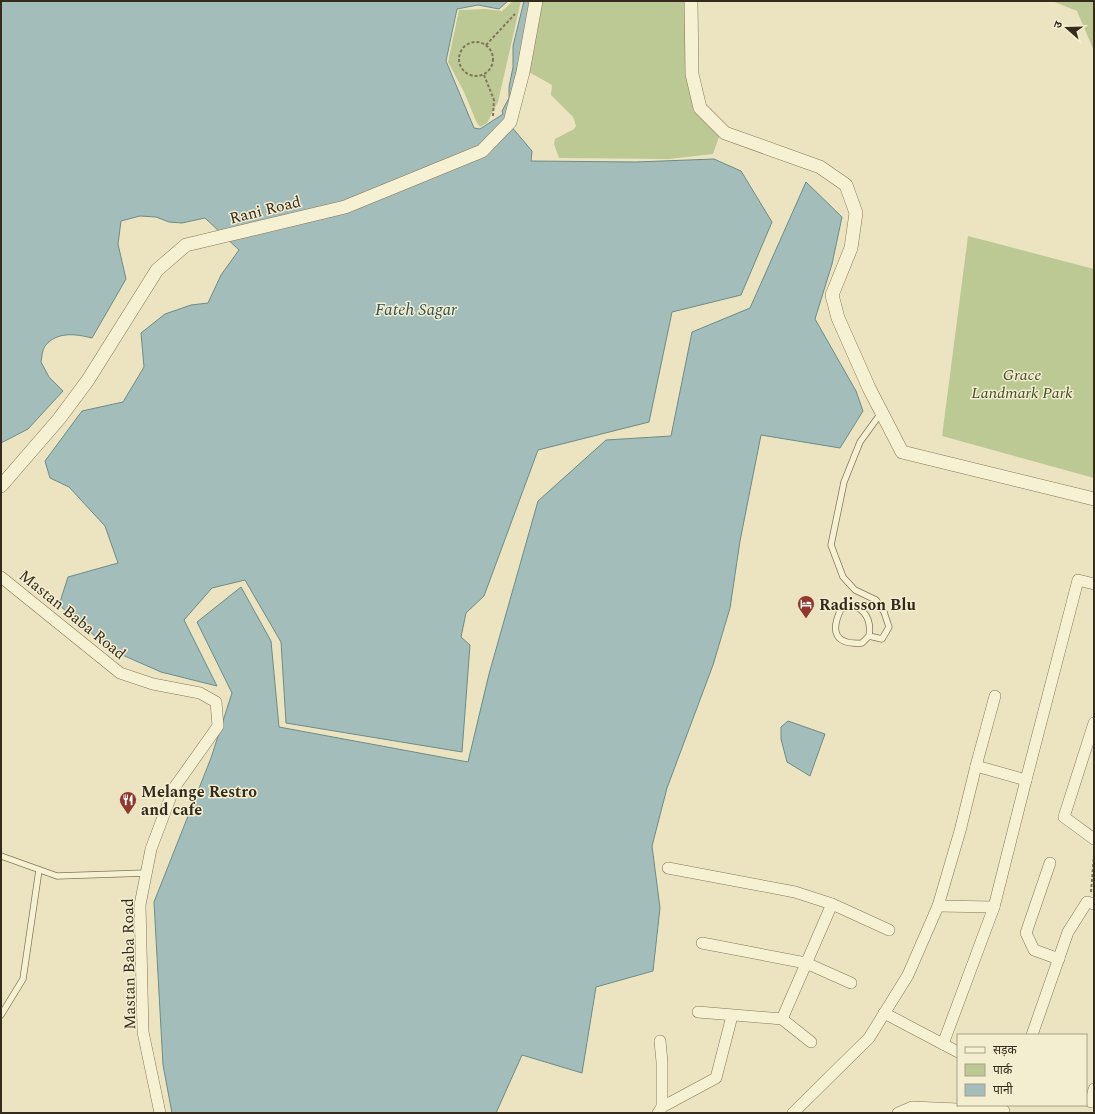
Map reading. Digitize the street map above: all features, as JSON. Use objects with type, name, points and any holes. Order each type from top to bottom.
[{"type":"street","name":"Rani Road","points":[[1,486],[59,418],[88,380],[157,270],[186,245],[229,236],[345,207],[482,151],[510,122],[524,72],[536,1]]},
{"type":"street","points":[[691,1],[692,74],[700,108],[725,133],[820,167],[846,185],[856,213],[851,248],[832,295],[838,318],[881,412],[902,452],[1094,499]]},
{"type":"street","name":"Mastan Baba Road","points":[[1,577],[120,673],[153,684],[200,692],[216,702],[218,726],[174,788],[151,849],[140,905],[143,1032],[160,1113]]},
{"type":"street","points":[[943,1044],[994,907],[1078,580],[1094,584]]},
{"type":"street","points":[[793,1113],[869,1038],[908,975],[938,906],[960,831],[995,696]]},
{"type":"street","points":[[1094,723],[1064,817],[1094,839]]},
{"type":"street","points":[[976,766],[1026,780]]},
{"type":"street","points":[[1050,863],[1026,933],[1034,950],[1058,959]]},
{"type":"street","points":[[668,868],[795,892],[832,904],[889,930]]},
{"type":"street","points":[[1032,1034],[1068,932],[1087,902],[1092,903]]},
{"type":"street","points":[[782,1019],[832,904]]},
{"type":"street","points":[[938,906],[994,907]]},
{"type":"street","points":[[702,943],[806,963],[851,982]]},
{"type":"street","points":[[698,1012],[782,1019],[811,1042]]},
{"type":"street","points":[[884,1013],[957,1051]]},
{"type":"street","points":[[660,1110],[716,1078],[732,1016]]},
{"type":"street","points":[[660,1041],[662,1062],[660,1110]]},
{"type":"street","points":[[1090,1102],[1094,1089]]},
{"type":"street","points":[[898,1113],[912,1107],[1005,1110]]},
{"type":"lane","points":[[869,636],[882,639],[889,627],[884,612],[876,600],[855,590],[843,577],[831,545],[844,482],[860,442],[881,412]]},
{"type":"lane","points":[[849,606],[859,609],[866,615],[871,625],[869,636],[862,643],[850,644],[840,639],[836,632],[836,620],[841,609],[849,606]]},
{"type":"lane","points":[[1,856],[57,876],[146,873]]},
{"type":"lane","points":[[1,1015],[23,979],[39,870]]},
{"type":"path","points":[[486,45],[515,14]]},
{"type":"path","points":[[470,42],[481,42],[486,45],[492,54],[492,66],[484,74],[472,76],[460,66],[459,54],[465,45],[470,42]]},
{"type":"path","points":[[484,74],[494,100],[494,116]]},
{"type":"path","points":[[1092,903],[1094,855]]},
{"type":"green space","points":[[513,1],[521,1],[498,102],[487,123],[480,127],[448,62],[459,10],[486,9],[502,11]]},
{"type":"green space","points":[[542,1],[686,1],[687,68],[720,134],[713,154],[669,159],[559,158],[554,144],[555,139],[574,129],[576,126],[573,117],[551,95],[552,85],[527,71]]},
{"type":"green space","points":[[1052,1],[1094,1],[1094,51],[1077,11]]},
{"type":"green space","name":"Grace Landmark Park","points":[[968,236],[1094,269],[1094,478],[942,436]]},
{"type":"water","name":"Fateh Sagar","points":[[1,1],[508,1],[499,9],[478,5],[457,9],[446,61],[474,128],[480,129],[503,114],[502,111],[509,98],[509,87],[513,67],[513,46],[524,1],[531,1],[522,48],[505,119],[532,151],[531,161],[636,162],[714,159],[741,171],[772,222],[741,295],[672,312],[649,422],[538,450],[484,596],[466,613],[461,637],[470,645],[462,752],[286,723],[281,642],[245,580],[212,588],[184,620],[217,686],[161,672],[111,650],[59,605],[68,577],[118,563],[105,526],[69,487],[50,478],[45,461],[82,411],[123,402],[144,367],[141,333],[165,314],[191,305],[208,303],[221,275],[239,250],[205,218],[182,223],[169,222],[156,217],[140,216],[121,221],[118,244],[126,279],[92,338],[80,335],[61,336],[50,341],[45,346],[41,362],[49,377],[63,391],[28,429],[1,443]]},
{"type":"water","points":[[806,182],[842,217],[832,264],[815,319],[856,391],[863,411],[840,448],[761,435],[740,541],[730,608],[713,665],[667,788],[652,846],[660,908],[653,971],[596,987],[582,1073],[522,1055],[496,1113],[172,1113],[163,1065],[154,902],[211,758],[232,693],[197,622],[241,587],[271,641],[279,727],[468,762],[489,674],[538,501],[606,440],[671,436],[692,332],[750,308]]},
{"type":"water","points":[[788,721],[825,734],[810,776],[787,762],[781,739],[781,727]]},
{"type":"place","name":"Radisson Blu","points":[[806,619]]},
{"type":"place","name":"Melange Restro and cafe","points":[[128,815]]}]
